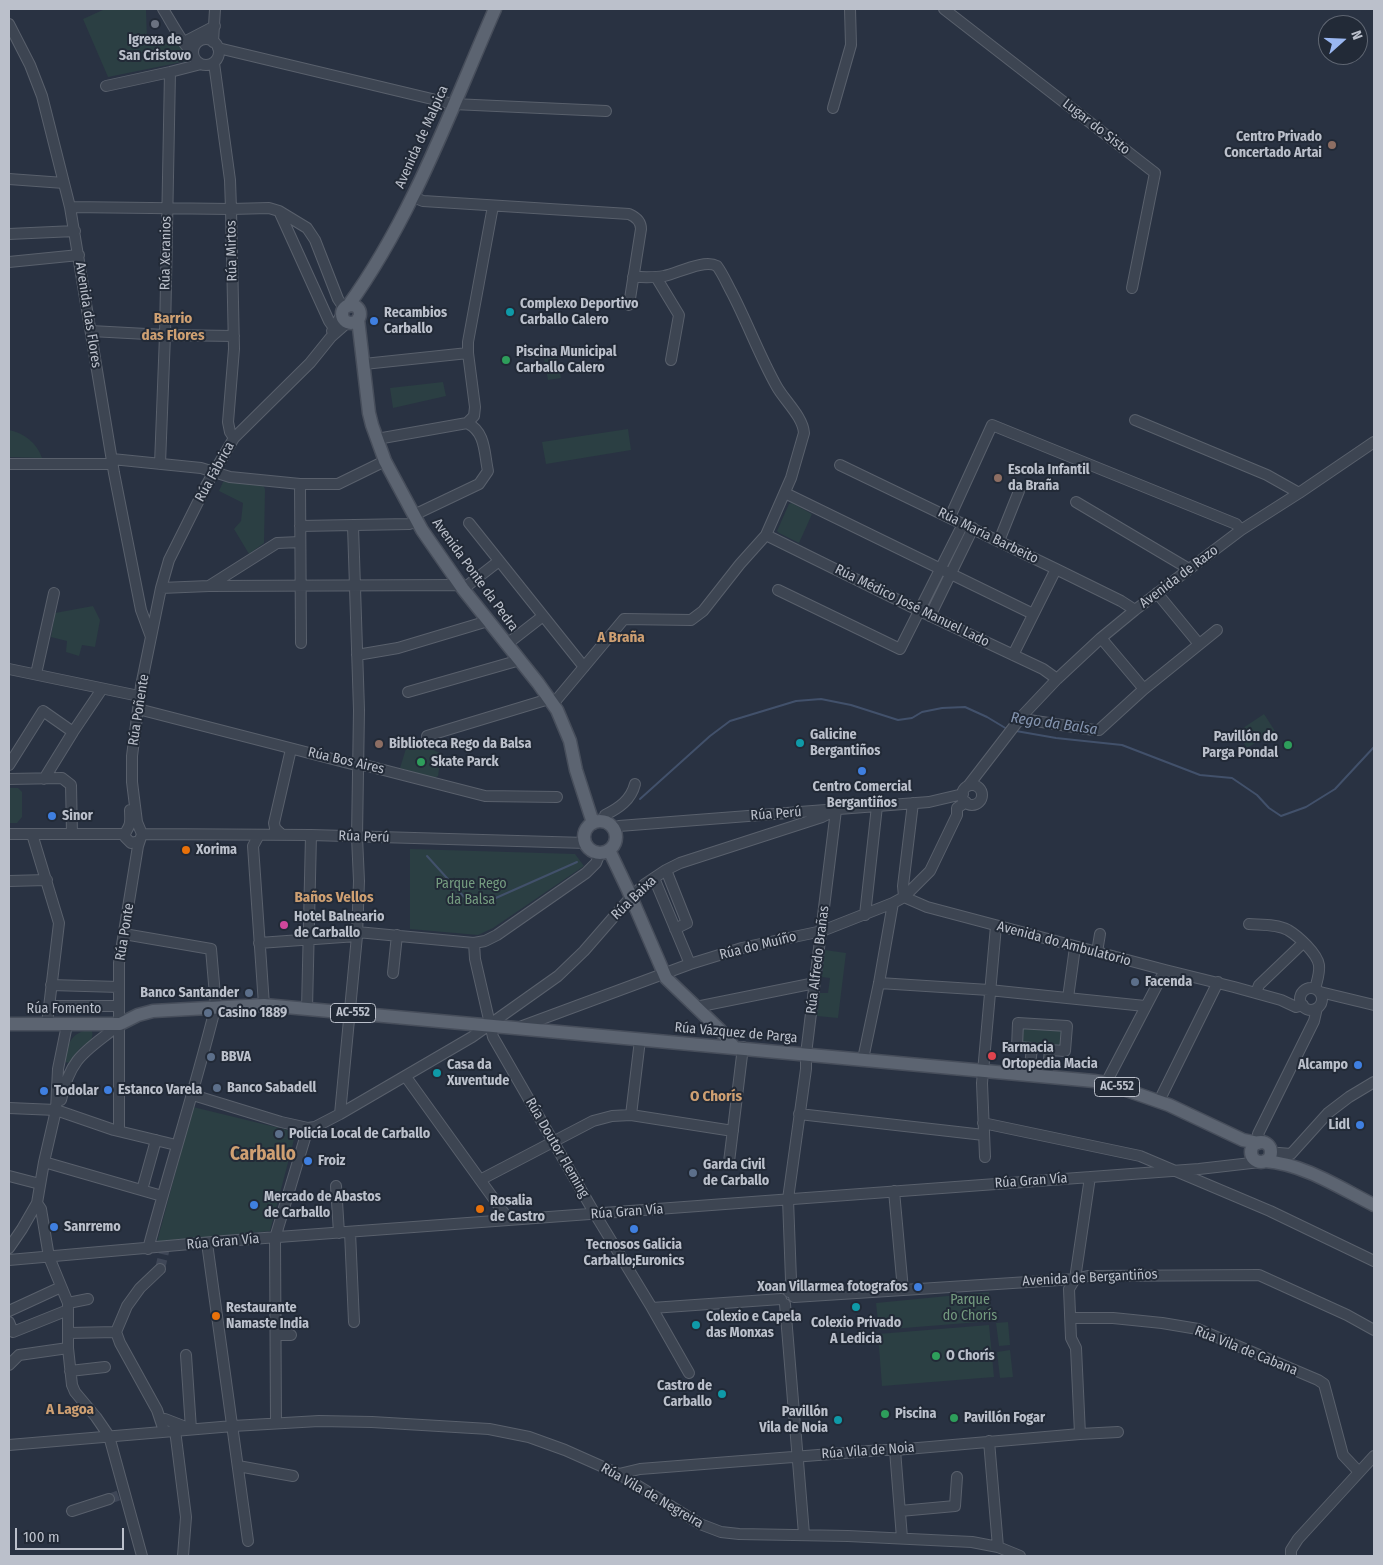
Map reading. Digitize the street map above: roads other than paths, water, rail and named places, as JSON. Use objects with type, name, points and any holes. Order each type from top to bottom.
[{"type":"main road","name":"Avenida de Malpica","points":[[350,314],[370,273],[412,197],[495,9]]},
{"type":"main road","name":"Avenida Ponte da Pedra","points":[[350,314],[360,334],[369,413],[385,461],[416,518],[462,587],[551,701],[570,741],[576,770],[598,822]]},
{"type":"main road","points":[[604,852],[615,844],[615,831],[612,827],[598,822],[589,826],[585,834],[586,843],[592,850],[604,852],[616,865],[664,974],[669,982],[720,1030],[731,1045]]},
{"type":"main road","name":"Rúa Vázquez de Parga","points":[[216,1007],[264,1005],[640,1040],[731,1045],[753,1044],[760,1049],[1106,1083],[1159,1101],[1243,1140],[1269,1156]]},
{"type":"main road","name":"AC-552","points":[[120,1024],[138,1014],[153,1011],[216,1007]]},
{"type":"main road","name":"Rúa Fomento","points":[[9,1024],[120,1024]]},
{"type":"main road","points":[[1269,1156],[1374,1205]]},
{"type":"street","points":[[163,9],[190,43],[195,59],[200,64]]},
{"type":"street","name":"Rúa Mirtos","points":[[215,9],[218,56],[214,62],[230,180],[234,336],[228,422],[230,432],[234,438]]},
{"type":"street","points":[[833,108],[851,45],[850,9]]},
{"type":"street","name":"Lugar do Sisto","points":[[944,9],[1155,173],[1132,288]]},
{"type":"street","name":"Avenida das Flores","points":[[9,24],[40,88],[70,207],[112,462],[142,614],[151,638]]},
{"type":"street","points":[[190,43],[215,26]]},
{"type":"street","points":[[190,43],[203,40],[216,45],[454,104],[606,111]]},
{"type":"street","points":[[106,86],[214,62]]},
{"type":"street","name":"Rúa Xeranios","points":[[160,464],[165,335],[170,72]]},
{"type":"street","points":[[9,179],[64,183]]},
{"type":"street","points":[[412,197],[423,201],[629,214],[634,216],[638,220],[641,229],[629,305]]},
{"type":"street","points":[[377,439],[467,423],[474,416],[475,407],[468,342],[493,206]]},
{"type":"street","points":[[70,207],[231,209],[255,207],[279,211],[308,228],[315,240],[338,299],[350,314]]},
{"type":"street","points":[[279,211],[329,321],[332,332]]},
{"type":"street","points":[[283,222],[293,218]]},
{"type":"street","points":[[9,234],[75,231]]},
{"type":"street","points":[[9,262],[79,255]]},
{"type":"street","points":[[427,736],[551,701],[584,667],[624,619],[690,620],[703,611],[740,564],[766,535],[784,493],[804,433],[804,426],[776,385],[744,316],[717,266],[705,264],[656,277],[633,278]]},
{"type":"street","points":[[656,277],[679,315],[671,360]]},
{"type":"street","name":"Rúa Fábrica","points":[[151,638],[169,560],[213,472],[234,438],[310,363],[332,332],[350,314]]},
{"type":"street","points":[[91,331],[234,336]]},
{"type":"street","points":[[364,364],[468,353]]},
{"type":"street","points":[[1135,420],[1267,475],[1299,494]]},
{"type":"street","points":[[300,526],[409,524],[416,518],[478,484],[488,471],[481,435],[476,428],[467,423]]},
{"type":"street","points":[[950,517],[992,425],[1236,524],[1241,530]]},
{"type":"street","name":"Avenida de Razo","points":[[1005,737],[1057,678],[1135,610],[1241,530],[1299,494],[1374,442]]},
{"type":"street","points":[[9,464],[112,462],[160,464],[201,468],[230,477],[300,484],[338,484],[385,461]]},
{"type":"street","name":"Rúa María Barbeito","points":[[840,465],[1122,601],[1135,610]]},
{"type":"street","points":[[300,484],[301,643]]},
{"type":"street","points":[[999,541],[1019,491]]},
{"type":"street","points":[[784,493],[1033,614]]},
{"type":"street","points":[[1076,502],[1189,568]]},
{"type":"street","points":[[469,523],[584,667]]},
{"type":"street","points":[[778,590],[900,649],[963,524]]},
{"type":"street","points":[[340,1114],[357,934],[359,881],[357,765],[359,710],[353,526]]},
{"type":"street","points":[[930,616],[973,528]]},
{"type":"street","name":"Rúa Médico José Manuel Lado","points":[[766,535],[1043,669],[1057,678]]},
{"type":"street","points":[[210,586],[277,543],[300,542]]},
{"type":"street","points":[[161,588],[210,586],[462,587],[499,561]]},
{"type":"street","points":[[1013,655],[1056,569]]},
{"type":"street","points":[[36,674],[54,593]]},
{"type":"street","points":[[1157,593],[1199,644]]},
{"type":"street","points":[[142,614],[149,617],[156,615]]},
{"type":"street","points":[[507,644],[543,616]]},
{"type":"street","points":[[357,655],[398,648],[488,621]]},
{"type":"street","points":[[1022,716],[1030,720],[1099,730],[1144,689],[1218,630]]},
{"type":"street","name":"Rúa Poñente","points":[[135,832],[131,789],[132,756],[139,696],[151,638]]},
{"type":"street","points":[[1101,638],[1144,689]]},
{"type":"street","points":[[408,692],[520,660]]},
{"type":"street","points":[[9,669],[139,696]]},
{"type":"street","points":[[44,778],[102,689]]},
{"type":"street","name":"Rúa Bos Aires","points":[[138,709],[291,749],[368,766],[485,796],[557,797]]},
{"type":"street","points":[[9,765],[13,748],[43,711],[73,732]]},
{"type":"street","name":"Rúa do Muíño","points":[[519,1028],[690,964],[742,948],[822,931],[865,915],[904,897],[930,871],[978,773],[1005,737]]},
{"type":"street","points":[[282,835],[275,828],[274,823],[291,749]]},
{"type":"street","points":[[978,773],[980,788]]},
{"type":"street","points":[[9,779],[62,778],[71,785],[72,834]]},
{"type":"street","points":[[598,822],[605,815],[621,807],[629,798],[635,784]]},
{"type":"street","points":[[964,801],[974,785],[980,788]]},
{"type":"street","name":"Rúa do Muíño","points":[[964,801],[976,804],[980,801],[982,795],[980,788]]},
{"type":"street","name":"Rúa Perú","points":[[615,831],[619,826],[913,803],[964,801]]},
{"type":"street","points":[[904,897],[903,886],[913,803]]},
{"type":"street","points":[[865,915],[877,806]]},
{"type":"street","name":"Rúa Baixa","points":[[308,1128],[315,1127],[340,1114],[472,1037],[558,976],[584,951],[631,897],[666,870],[680,863],[822,817],[836,810]]},
{"type":"street","name":"Rúa Alfredo Brañas","points":[[804,1534],[787,1298],[791,1280],[788,1199],[806,1069],[806,1054],[836,810]]},
{"type":"street","points":[[791,814],[793,819],[791,827]]},
{"type":"street","name":"Rúa Perú","points":[[9,834],[135,832],[586,843]]},
{"type":"street","name":"Rúa Ponte","points":[[119,1131],[119,963],[135,832]]},
{"type":"street","points":[[32,834],[59,923],[47,1024]]},
{"type":"street","points":[[259,835],[253,846],[264,1005]]},
{"type":"street","points":[[307,1008],[311,835]]},
{"type":"street","points":[[259,943],[357,934],[397,935],[474,942],[485,941],[498,935],[586,873],[604,852]]},
{"type":"street","points":[[666,870],[687,923],[674,928]]},
{"type":"street","points":[[654,878],[690,964]]},
{"type":"street","points":[[9,881],[47,880]]},
{"type":"street","name":"Avenida do Ambulatorio","points":[[904,897],[927,907],[1075,947],[1218,982],[1282,1000],[1302,1000]]},
{"type":"street","points":[[863,1059],[893,903]]},
{"type":"street","points":[[1249,924],[1272,926],[1287,930],[1314,952],[1319,964],[1319,998],[1314,1021],[1258,1134],[1269,1156],[1349,1097],[1374,1082]]},
{"type":"street","points":[[985,1157],[983,1070],[996,926]]},
{"type":"street","points":[[124,934],[211,949],[216,1007],[193,1095],[176,1145],[148,1248]]},
{"type":"street","points":[[1096,952],[1100,934]]},
{"type":"street","points":[[393,972],[397,935]]},
{"type":"street","name":"Rúa Doutor Fleming","points":[[474,942],[475,959],[493,1036],[595,1214],[690,1373]]},
{"type":"street","points":[[1256,993],[1259,985],[1303,943]]},
{"type":"street","points":[[1068,998],[1075,947]]},
{"type":"street","points":[[1106,1083],[1165,970]]},
{"type":"street","points":[[1159,1101],[1218,982]]},
{"type":"street","points":[[696,1007],[815,983]]},
{"type":"street","points":[[879,983],[989,990],[1145,1006]]},
{"type":"street","points":[[51,985],[119,987]]},
{"type":"street","points":[[1319,998],[1311,1010],[1302,1000],[1308,988],[1319,998],[1337,997],[1374,1005]]},
{"type":"street","points":[[49,1006],[119,1006]]},
{"type":"street","points":[[1018,1023],[1067,1026],[1066,1051],[1050,1050],[1017,1047],[1018,1023]]},
{"type":"street","points":[[9,1248],[22,1229],[36,1202],[56,1110],[58,1069],[67,1024]]},
{"type":"street","points":[[56,1110],[61,1103],[69,1074],[78,1058],[120,1024]]},
{"type":"street","points":[[89,1025],[97,1034],[95,1043]]},
{"type":"street","points":[[631,1115],[640,1040]]},
{"type":"street","points":[[729,1162],[733,1131],[731,1045]]},
{"type":"street","points":[[1029,1074],[1032,1048]]},
{"type":"street","points":[[1047,1076],[1050,1050]]},
{"type":"street","points":[[58,1069],[69,1074]]},
{"type":"street","points":[[406,1077],[509,1220]]},
{"type":"street","points":[[193,1095],[281,1122],[308,1128],[275,1238],[276,1423]]},
{"type":"street","points":[[9,1108],[56,1110],[119,1131],[176,1145]]},
{"type":"street","points":[[799,1114],[984,1135]]},
{"type":"street","points":[[480,1180],[593,1121],[612,1116],[631,1115],[733,1131]]},
{"type":"street","points":[[983,1123],[1140,1156],[1270,1211],[1374,1261]]},
{"type":"street","points":[[142,1190],[156,1140]]},
{"type":"street","name":"Rúa Gran Vía","points":[[9,1260],[207,1243],[1176,1170],[1269,1156]]},
{"type":"street","points":[[44,1162],[162,1196]]},
{"type":"street","points":[[9,1176],[40,1184]]},
{"type":"street","points":[[1080,1434],[1076,1348],[1071,1338],[1069,1289],[1075,1278],[1090,1177]]},
{"type":"street","points":[[336,1186],[339,1233]]},
{"type":"street","points":[[894,1191],[903,1290]]},
{"type":"street","points":[[36,1202],[42,1209],[49,1257],[68,1307],[68,1348],[70,1372],[75,1392],[109,1436],[142,1556]]},
{"type":"street","points":[[350,1232],[354,1322]]},
{"type":"street","points":[[207,1243],[248,1541]]},
{"type":"street","points":[[160,1268],[140,1288],[127,1306],[116,1332],[120,1343],[160,1415],[179,1428]]},
{"type":"street","name":"Avenida de Bergantiños","points":[[652,1308],[1088,1276],[1259,1275],[1347,1315],[1374,1330]]},
{"type":"street","points":[[9,1311],[61,1286]]},
{"type":"street","points":[[9,1322],[14,1332],[88,1298]]},
{"type":"street","name":"Rúa Vila de Cabana","points":[[1071,1318],[1133,1320],[1198,1329],[1318,1380],[1324,1384],[1343,1455],[1359,1472]]},
{"type":"street","points":[[68,1333],[116,1332]]},
{"type":"street","points":[[276,1335],[291,1335]]},
{"type":"street","points":[[9,1365],[19,1356],[68,1348]]},
{"type":"street","points":[[183,1556],[186,1517],[179,1428],[186,1355]]},
{"type":"street","points":[[70,1372],[105,1367]]},
{"type":"street","points":[[151,1432],[155,1428],[160,1415]]},
{"type":"street","name":"Rúa Vila de Negreira","points":[[160,1415],[179,1428]]},
{"type":"street","name":"Rúa Vila de Negreira","points":[[9,1445],[179,1428],[276,1423],[350,1421],[452,1426],[501,1431],[543,1442],[619,1474],[685,1516],[710,1529],[739,1534],[804,1534],[972,1542],[998,1547],[1020,1556]]},
{"type":"street","name":"Rúa Vila de Noia","points":[[619,1474],[640,1469],[1118,1432]]},
{"type":"street","points":[[989,1441],[998,1547]]},
{"type":"street","points":[[895,1450],[902,1538]]},
{"type":"street","points":[[1290,1556],[1291,1550],[1298,1539],[1374,1456]]},
{"type":"street","points":[[238,1466],[293,1476]]},
{"type":"street","points":[[900,1511],[955,1506],[957,1477]]},
{"type":"street","points":[[72,1511],[109,1498]]},
{"type":"waterway","name":"Rego da Balsa","points":[[640,799],[710,736],[730,721],[796,701],[821,699],[851,705],[898,720],[912,718],[922,712],[942,708],[965,707],[1007,729]]},
{"type":"waterway","name":"Rego da Balsa","points":[[1016,731],[1056,738],[1122,745],[1200,775],[1232,778],[1257,795],[1269,808],[1281,816],[1306,807],[1335,789],[1374,747]]},
{"type":"waterway","name":"Rego da Balsa","points":[[427,856],[466,899],[475,904],[489,901],[577,862]]},
{"type":"tunnel","points":[[160,1269],[164,1252],[163,1247]]},
{"type":"tunnel","points":[[109,1499],[125,1493]]},
{"type":"place","name":"Igrexa de San Cristovo","points":[[155,24]]},
{"type":"place","name":"Centro Privado Concertado Artai","points":[[1332,145]]},
{"type":"place","name":"Complexo Deportivo Carballo Calero","points":[[510,312]]},
{"type":"place","name":"Recambios Carballo","points":[[374,321]]},
{"type":"place","name":"Piscina Municipal Carballo Calero","points":[[506,360]]},
{"type":"place","name":"Escola Infantil da Braña","points":[[998,478]]},
{"type":"place","name":"Galicine Bergantiños","points":[[800,743]]},
{"type":"place","name":"Biblioteca Rego da Balsa","points":[[379,744]]},
{"type":"place","name":"Pavillón do Parga Pondal","points":[[1288,745]]},
{"type":"place","name":"Skate Parck","points":[[421,762]]},
{"type":"place","name":"Centro Comercial Bergantiños","points":[[862,771]]},
{"type":"place","name":"Sinor","points":[[52,816]]},
{"type":"place","name":"Xorima","points":[[186,850]]},
{"type":"place","name":"Hotel Balneario de Carballo","points":[[284,925]]},
{"type":"place","name":"Facenda","points":[[1135,982]]},
{"type":"place","name":"Banco Santander","points":[[249,993]]},
{"type":"place","name":"Casino 1889","points":[[208,1013]]},
{"type":"place","name":"Farmacia Ortopedia Macia","points":[[992,1056]]},
{"type":"place","name":"BBVA","points":[[211,1057]]},
{"type":"place","name":"Alcampo","points":[[1358,1065]]},
{"type":"place","name":"Casa da Xuventude","points":[[437,1073]]},
{"type":"place","name":"Banco Sabadell","points":[[217,1088]]},
{"type":"place","name":"Estanco Varela","points":[[108,1090]]},
{"type":"place","name":"Todolar","points":[[44,1091]]},
{"type":"place","name":"Lidl","points":[[1360,1125]]},
{"type":"place","name":"Policía Local de Carballo","points":[[279,1134]]},
{"type":"place","name":"Froiz","points":[[308,1161]]},
{"type":"place","name":"Garda Civil de Carballo","points":[[693,1173]]},
{"type":"place","name":"Mercado de Abastos de Carballo","points":[[254,1205]]},
{"type":"place","name":"Rosalia de Castro","points":[[480,1209]]},
{"type":"place","name":"Sanrremo","points":[[54,1227]]},
{"type":"place","name":"Tecnosos Galicia Carballo;Euronics","points":[[634,1229]]},
{"type":"place","name":"Xoan Villarmea fotografos","points":[[918,1287]]},
{"type":"place","name":"Colexio Privado A Ledicia","points":[[856,1307]]},
{"type":"place","name":"Restaurante Namaste India","points":[[216,1316]]},
{"type":"place","name":"Colexio e Capela das Monxas","points":[[696,1325]]},
{"type":"place","name":"O Chorís","points":[[936,1356]]},
{"type":"place","name":"Castro de Carballo","points":[[722,1394]]},
{"type":"place","name":"Piscina","points":[[885,1414]]},
{"type":"place","name":"Pavillón Fogar","points":[[954,1418]]},
{"type":"place","name":"Pavillón Vila de Noia","points":[[838,1420]]},
{"type":"district","name":"Barrio das Flores","points":[[173,328]]},
{"type":"district","name":"A Braña","points":[[621,638]]},
{"type":"district","name":"Baños Vellos","points":[[334,898]]},
{"type":"district","name":"O Chorís","points":[[716,1097]]},
{"type":"district","name":"Carballo","points":[[263,1155]]},
{"type":"district","name":"A Lagoa","points":[[70,1410]]},
{"type":"park label","name":"Parque Rego da Balsa","points":[[471,892]]},
{"type":"park label","name":"Parque do Chorís","points":[[970,1308]]}]
